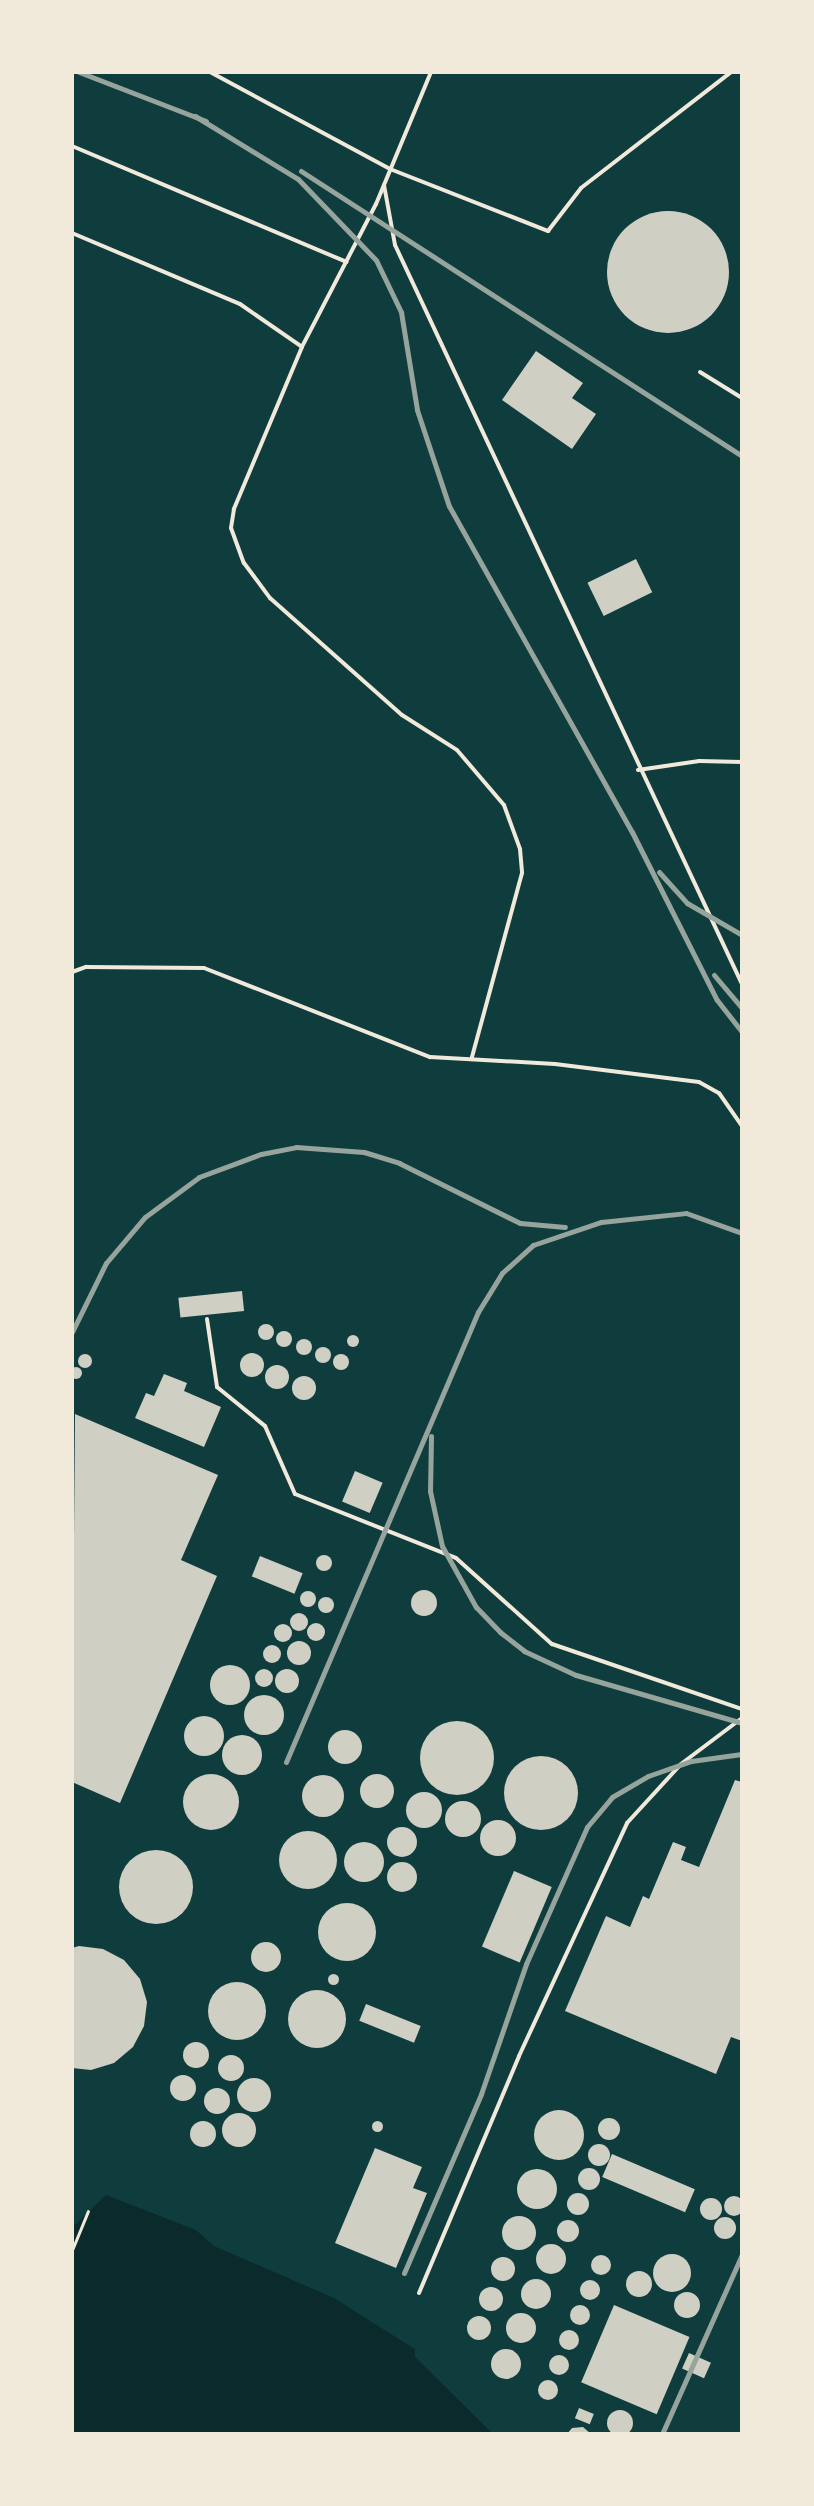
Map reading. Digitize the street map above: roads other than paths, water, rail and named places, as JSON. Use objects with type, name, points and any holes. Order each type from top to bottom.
[{"type":"lane","points":[[210,72],[390,169],[548,231],[581,188],[731,72]]},
{"type":"lane","points":[[431,72],[384,185],[302,347],[234,509],[234,544],[270,598],[402,715],[457,750],[504,805],[520,849],[522,873],[472,1057]]},
{"type":"lane","points":[[72,146],[346,262]]},
{"type":"lane","points":[[384,185],[395,245],[638,770],[742,984]]},
{"type":"lane","points":[[72,233],[240,304],[302,347]]},
{"type":"lane","points":[[700,372],[742,398]]},
{"type":"lane","points":[[638,770],[699,761],[742,762]]},
{"type":"lane","points":[[72,972],[86,967],[204,968],[408,1051],[699,1082],[719,1093],[742,1126]]},
{"type":"lane","points":[[207,1319],[217,1387],[265,1426],[295,1494],[456,1558],[552,1644],[742,1709]]},
{"type":"lane","points":[[419,2293],[519,2056],[627,1823],[681,1764],[742,1718]]},
{"type":"water","points":[[106,2195],[196,2230],[214,2246],[334,2298],[415,2349],[415,2357],[493,2434],[72,2434],[72,2223],[76,2224]]},
{"type":"railway","points":[[79,72],[206,121]]},
{"type":"railway","points":[[195,116],[298,179],[376,260],[401,312],[417,410],[449,506],[632,832],[717,1000],[742,1032]]},
{"type":"railway","points":[[301,171],[742,456]]},
{"type":"railway","points":[[659,872],[687,903],[742,935]]},
{"type":"railway","points":[[714,975],[742,1008]]},
{"type":"railway","points":[[72,1332],[106,1263],[145,1217],[199,1177],[261,1154],[296,1147],[364,1152],[399,1163],[520,1223],[565,1227]]},
{"type":"railway","points":[[286,1762],[478,1312],[502,1273],[533,1245],[601,1222],[686,1213],[742,1233]]},
{"type":"railway","points":[[431,1436],[430,1491],[442,1546],[476,1607],[500,1632],[524,1651],[576,1675],[742,1723]]},
{"type":"railway","points":[[404,2273],[481,2094],[526,1964],[587,1827],[612,1797],[648,1776],[691,1761],[742,1754]]},
{"type":"railway","points":[[662,2434],[742,2254]]}]
